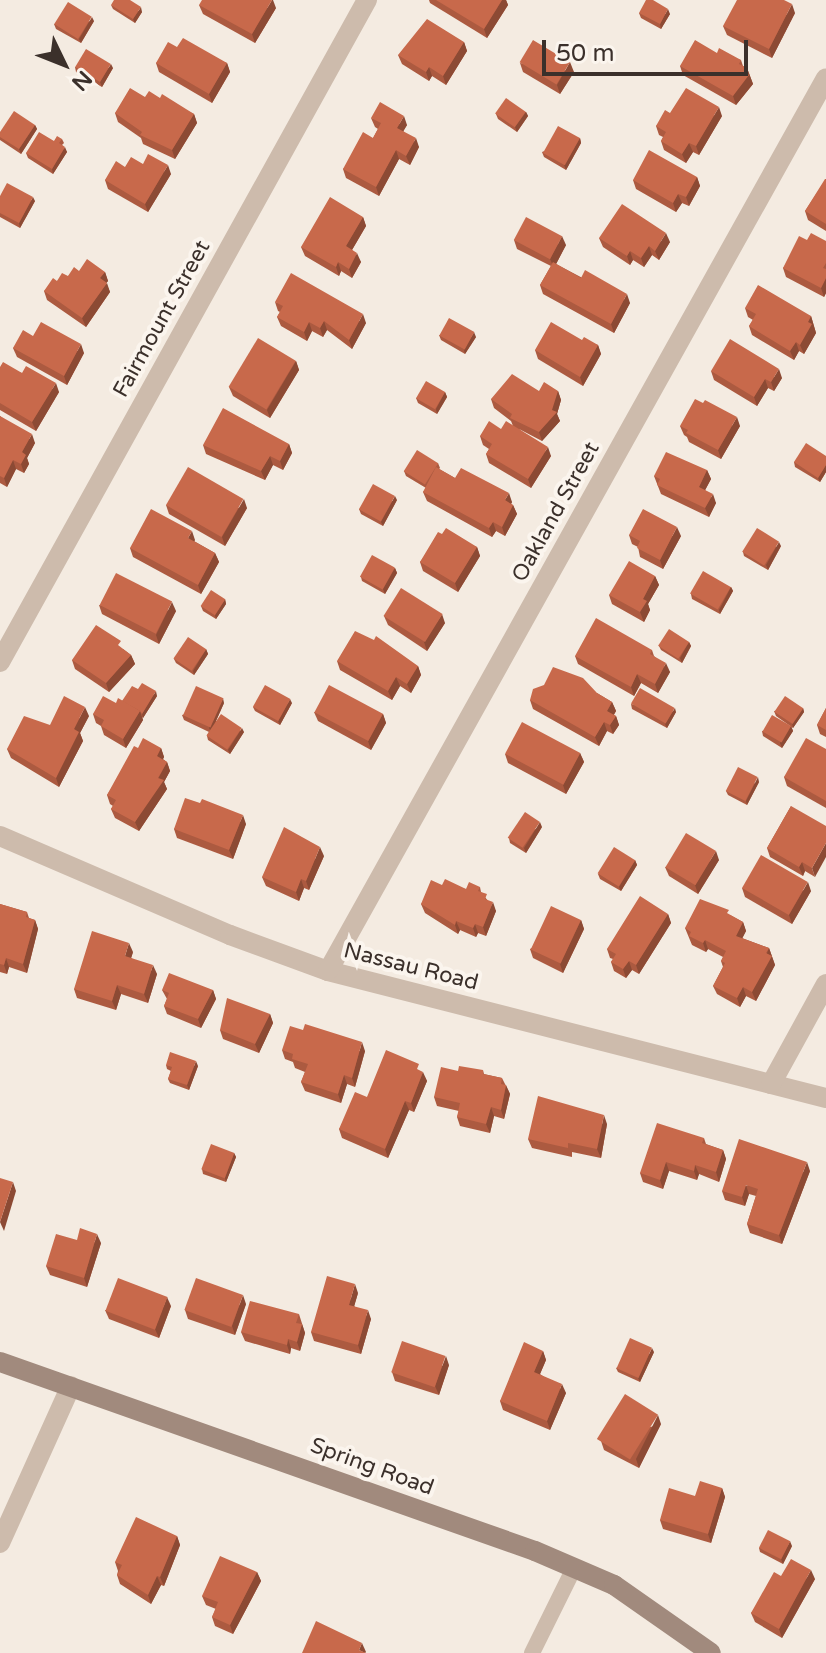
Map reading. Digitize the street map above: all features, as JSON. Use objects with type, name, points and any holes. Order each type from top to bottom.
[{"type":"main road","name":"Spring Road","points":[[0,1362],[574,1568],[614,1585],[711,1653]]},
{"type":"street","name":"Fairmount Street","points":[[0,662],[367,0]]},
{"type":"street","name":"Oakland Street","points":[[328,971],[826,78]]},
{"type":"street","name":"Nassau Road","points":[[0,836],[230,935],[328,971],[826,1098]]},
{"type":"street","points":[[771,1084],[826,984]]},
{"type":"street","points":[[0,1543],[71,1386]]},
{"type":"lane","points":[[532,1653],[574,1568]]},
{"type":"building","points":[[114,0],[130,0],[141,7],[133,19],[111,5]]},
{"type":"building","points":[[202,0],[272,0],[252,34],[199,5]]},
{"type":"building","points":[[436,0],[502,0],[484,29]]},
{"type":"building","points":[[646,0],[653,0],[668,9],[660,24],[639,13]]},
{"type":"building","points":[[737,0],[784,0],[792,4],[769,49],[723,26]]},
{"type":"building","points":[[68,2],[92,17],[78,39],[54,24]]},
{"type":"building","points":[[427,19],[464,42],[443,76],[429,67],[426,72],[398,55]]},
{"type":"building","points":[[183,38],[227,63],[209,94],[156,63],[168,42],[177,47]]},
{"type":"building","points":[[533,40],[570,62],[556,84],[520,62]]},
{"type":"building","points":[[695,40],[717,53],[719,48],[741,60],[739,64],[747,68],[745,73],[749,75],[733,96],[680,66]]},
{"type":"building","points":[[86,49],[111,64],[100,82],[75,67]]},
{"type":"building","points":[[130,88],[145,97],[149,91],[160,98],[162,94],[194,114],[172,150],[140,135],[142,132],[115,113]]},
{"type":"building","points":[[686,88],[719,107],[696,146],[689,143],[682,154],[661,141],[666,132],[656,126],[665,110],[670,113]]},
{"type":"building","points":[[506,98],[526,112],[515,127],[495,114]]},
{"type":"building","points":[[380,102],[404,116],[397,128],[416,138],[406,156],[396,150],[376,187],[343,169],[363,132],[373,138],[381,123],[371,118]]},
{"type":"building","points":[[14,111],[35,125],[19,149],[0,137]]},
{"type":"building","points":[[558,126],[580,138],[565,165],[543,153]]},
{"type":"building","points":[[39,132],[54,141],[57,136],[62,139],[59,143],[65,147],[52,169],[26,153]]},
{"type":"building","points":[[649,150],[697,177],[686,197],[678,194],[673,203],[633,180]]},
{"type":"building","points":[[148,154],[168,165],[145,204],[105,180],[116,161],[125,167],[131,157],[143,164]]},
{"type":"building","points":[[826,179],[826,224],[805,211]]},
{"type":"building","points":[[7,183],[33,197],[19,223],[0,213],[0,196]]},
{"type":"building","points":[[330,197],[363,217],[346,246],[357,253],[349,269],[338,262],[336,267],[301,247]]},
{"type":"building","points":[[622,204],[666,233],[655,251],[649,246],[641,258],[630,251],[627,256],[599,238]]},
{"type":"building","points":[[526,217],[562,236],[550,259],[514,240]]},
{"type":"building","points":[[811,233],[826,241],[826,263],[823,268],[826,269],[826,278],[821,288],[783,268],[799,236],[807,240]]},
{"type":"building","points":[[87,259],[105,272],[100,278],[107,283],[82,318],[44,291],[53,278],[57,281],[62,273],[68,276],[74,267],[79,271]]},
{"type":"building","points":[[553,262],[581,278],[585,270],[627,294],[611,324],[540,285]]},
{"type":"building","points":[[291,273],[363,314],[349,340],[324,321],[320,328],[309,322],[304,332],[277,317],[283,306],[275,302]]},
{"type":"building","points":[[758,285],[811,316],[808,322],[812,324],[800,345],[796,342],[790,351],[749,326],[756,314],[745,308]]},
{"type":"building","points":[[449,318],[474,332],[465,350],[439,335]]},
{"type":"building","points":[[41,322],[81,344],[64,376],[13,348],[23,330],[33,336]]},
{"type":"building","points":[[551,322],[582,340],[584,337],[598,345],[580,377],[535,350]]},
{"type":"building","points":[[258,338],[296,361],[266,410],[229,387]]},
{"type":"building","points":[[730,339],[779,369],[771,382],[765,379],[754,397],[711,371]]},
{"type":"building","points":[[3,362],[22,373],[26,366],[56,383],[32,422],[0,403],[0,367]]},
{"type":"building","points":[[512,374],[539,391],[544,382],[558,391],[552,410],[557,412],[539,432],[510,418],[512,414],[491,399]]},
{"type":"building","points":[[426,381],[445,392],[435,409],[416,398]]},
{"type":"building","points":[[695,399],[703,403],[705,400],[737,417],[718,450],[686,433],[688,430],[680,426]]},
{"type":"building","points":[[223,408],[289,444],[280,461],[270,456],[261,471],[203,445]]},
{"type":"building","points":[[0,416],[32,434],[22,452],[26,455],[21,464],[13,460],[4,478],[0,476]]},
{"type":"building","points":[[489,421],[501,429],[506,421],[548,447],[528,479],[486,454],[492,444],[480,436]]},
{"type":"building","points":[[806,443],[826,456],[826,465],[818,478],[794,462]]},
{"type":"building","points":[[417,450],[438,463],[425,484],[404,471]]},
{"type":"building","points":[[666,452],[707,470],[699,487],[713,494],[705,508],[657,485],[660,479],[654,476]]},
{"type":"building","points":[[188,467],[243,499],[221,537],[166,505]]},
{"type":"building","points":[[436,467],[455,478],[461,468],[509,493],[505,500],[513,505],[502,527],[493,522],[489,528],[423,492]]},
{"type":"building","points":[[373,484],[395,496],[381,521],[359,509]]},
{"type":"building","points":[[151,509],[192,531],[188,538],[215,553],[198,585],[130,548]]},
{"type":"building","points":[[643,509],[677,527],[660,560],[637,548],[640,541],[629,535]]},
{"type":"building","points":[[446,528],[477,547],[455,583],[420,562],[438,532],[442,534]]},
{"type":"building","points":[[757,528],[779,542],[764,566],[742,552]]},
{"type":"building","points":[[372,555],[395,568],[383,589],[360,577]]},
{"type":"building","points":[[629,561],[655,576],[640,612],[609,595]]},
{"type":"building","points":[[703,571],[731,587],[718,610],[690,594]]},
{"type":"building","points":[[116,573],[172,602],[156,634],[100,605]]},
{"type":"building","points":[[401,588],[443,614],[425,642],[384,616]]},
{"type":"building","points":[[211,590],[225,599],[215,615],[201,606]]},
{"type":"building","points":[[596,618],[652,650],[650,654],[666,663],[655,684],[637,674],[631,687],[575,656]]},
{"type":"building","points":[[96,625],[121,641],[118,645],[131,655],[106,683],[72,660]]},
{"type":"building","points":[[669,629],[689,642],[678,659],[658,646]]},
{"type":"building","points":[[355,631],[374,640],[376,636],[418,666],[407,684],[396,677],[388,691],[337,661]]},
{"type":"building","points":[[188,637],[206,649],[192,671],[173,659]]},
{"type":"building","points":[[553,667],[583,678],[597,693],[612,702],[607,711],[616,716],[610,725],[604,722],[595,737],[530,700],[533,689],[544,685]]},
{"type":"building","points":[[142,683],[156,691],[142,714],[122,701],[132,686],[138,689]]},
{"type":"building","points":[[265,685],[290,699],[278,721],[253,707]]},
{"type":"building","points":[[329,685],[383,714],[368,741],[314,712]]},
{"type":"building","points":[[196,686],[223,698],[210,727],[183,715]]},
{"type":"building","points":[[640,688],[675,708],[666,724],[631,704]]},
{"type":"building","points":[[64,696],[85,707],[74,729],[79,732],[56,778],[7,749],[24,716],[50,725]]},
{"type":"building","points":[[103,696],[116,703],[118,698],[140,711],[123,739],[101,726],[104,720],[93,714]]},
{"type":"building","points":[[785,696],[803,708],[793,724],[774,712]]},
{"type":"building","points":[[826,708],[826,730],[817,725]]},
{"type":"building","points":[[221,714],[242,728],[227,750],[206,736]]},
{"type":"building","points":[[772,715],[791,726],[782,742],[762,731]]},
{"type":"building","points":[[522,722],[580,753],[563,785],[505,754]]},
{"type":"building","points":[[143,738],[161,748],[157,756],[167,762],[158,778],[164,780],[135,822],[111,809],[116,800],[107,795],[134,746],[138,748]]},
{"type":"building","points":[[806,738],[826,749],[826,801],[784,777]]},
{"type":"building","points":[[738,767],[758,777],[745,801],[726,791]]},
{"type":"building","points":[[185,798],[200,803],[202,799],[243,815],[229,850],[174,829]]},
{"type":"building","points":[[791,806],[826,826],[826,843],[812,868],[802,862],[799,867],[767,848]]},
{"type":"building","points":[[525,812],[540,822],[523,848],[508,838]]},
{"type":"building","points":[[284,827],[320,847],[306,881],[301,879],[296,892],[262,877]]},
{"type":"building","points":[[686,833],[716,851],[695,885],[665,867]]},
{"type":"building","points":[[614,847],[635,860],[619,887],[598,873]]},
{"type":"building","points":[[761,855],[808,882],[789,915],[742,888]]},
{"type":"building","points":[[445,879],[466,889],[469,882],[480,887],[478,891],[487,894],[485,899],[493,902],[483,927],[475,924],[473,928],[456,921],[455,925],[421,904],[431,880],[442,885]]},
{"type":"building","points":[[640,896],[668,914],[636,965],[629,961],[623,969],[611,962],[616,954],[607,949]]},
{"type":"building","points":[[700,899],[729,910],[727,913],[743,922],[736,936],[769,948],[766,953],[772,956],[752,992],[743,987],[737,998],[713,986],[725,963],[721,961],[726,951],[689,936],[691,932],[685,928]]},
{"type":"building","points":[[0,904],[27,912],[26,917],[35,920],[23,964],[6,958],[4,965],[0,964]]},
{"type":"building","points":[[551,906],[581,920],[561,963],[531,950]]},
{"type":"building","points":[[92,931],[129,943],[125,956],[153,965],[144,994],[117,985],[112,1001],[74,989]]},
{"type":"building","points":[[169,973],[213,990],[198,1019],[164,1006],[169,993],[162,990]]},
{"type":"building","points":[[227,998],[270,1014],[255,1044],[220,1030]]},
{"type":"building","points":[[305,1024],[362,1042],[352,1078],[344,1075],[338,1094],[301,1082],[308,1064],[292,1059],[293,1054],[282,1050],[290,1026],[303,1030]]},
{"type":"building","points":[[386,1050],[419,1064],[417,1069],[423,1072],[411,1103],[405,1101],[385,1149],[339,1129],[355,1092],[367,1097]]},
{"type":"building","points":[[170,1052],[196,1061],[187,1085],[168,1079],[172,1067],[166,1065]]},
{"type":"building","points":[[459,1066],[483,1070],[483,1074],[502,1078],[501,1084],[506,1085],[501,1110],[491,1107],[486,1124],[457,1117],[460,1103],[434,1097],[441,1067],[458,1071]]},
{"type":"building","points":[[538,1096],[604,1115],[597,1149],[568,1143],[568,1148],[528,1139]]},
{"type":"building","points":[[657,1123],[704,1138],[702,1143],[723,1150],[716,1172],[695,1165],[694,1171],[666,1162],[660,1180],[640,1173]]},
{"type":"building","points":[[739,1139],[807,1162],[779,1235],[747,1224],[758,1189],[746,1185],[742,1197],[722,1191]]},
{"type":"building","points":[[211,1144],[234,1153],[225,1178],[201,1169]]},
{"type":"building","points":[[0,1178],[13,1182],[0,1222]]},
{"type":"building","points":[[80,1228],[97,1234],[84,1278],[46,1266],[56,1234],[77,1240]]},
{"type":"building","points":[[327,1276],[355,1284],[349,1305],[368,1310],[358,1345],[311,1332]]},
{"type":"building","points":[[118,1278],[167,1297],[155,1330],[105,1311]]},
{"type":"building","points":[[196,1278],[243,1295],[231,1327],[184,1310]]},
{"type":"building","points":[[250,1301],[299,1314],[296,1323],[302,1324],[297,1342],[288,1339],[287,1345],[241,1332]]},
{"type":"building","points":[[630,1338],[652,1348],[639,1378],[617,1368]]},
{"type":"building","points":[[402,1341],[445,1356],[435,1387],[391,1372]]},
{"type":"building","points":[[524,1342],[543,1351],[534,1372],[562,1384],[547,1421],[500,1401]]},
{"type":"building","points":[[625,1394],[658,1415],[630,1460],[597,1439]]},
{"type":"building","points":[[700,1481],[722,1488],[708,1534],[660,1520],[669,1488],[695,1496]]},
{"type":"building","points":[[136,1517],[177,1536],[160,1577],[157,1576],[148,1595],[117,1575],[122,1565],[115,1562]]},
{"type":"building","points":[[768,1530],[790,1541],[781,1559],[759,1548]]},
{"type":"building","points":[[220,1556],[257,1572],[230,1625],[212,1617],[218,1602],[202,1596]]},
{"type":"building","points":[[791,1559],[811,1570],[779,1629],[751,1613],[774,1572],[781,1576]]},
{"type":"building","points":[[316,1621],[362,1643],[359,1650],[366,1653],[302,1653]]}]
